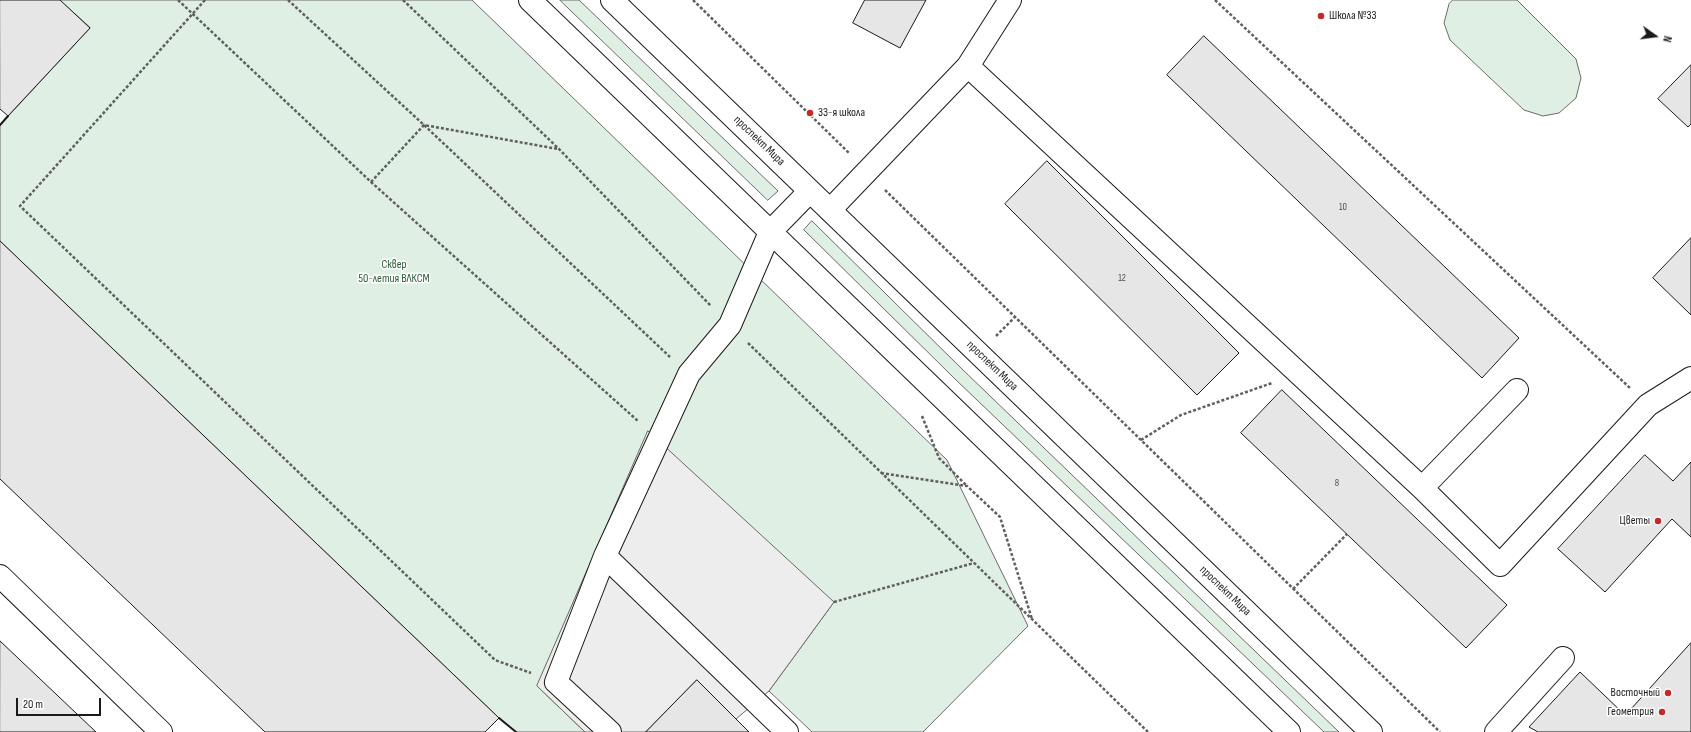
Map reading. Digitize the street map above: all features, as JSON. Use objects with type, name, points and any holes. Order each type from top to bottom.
[{"type":"main road","points":[[530,0],[1289,732]]},
{"type":"main road","name":"проспект Мира","points":[[612,0],[1371,732]]},
{"type":"main road","points":[[830,210],[968,66],[1010,0]]},
{"type":"main road","points":[[968,66],[1422,488],[1500,565],[1648,405],[1691,378]]},
{"type":"main road","points":[[610,732],[556,682],[605,556],[689,374],[730,325],[770,232],[810,191]]},
{"type":"main road","points":[[1422,488],[1517,390]]},
{"type":"main road","points":[[605,556],[787,732]]},
{"type":"main road","points":[[0,576],[161,732]]},
{"type":"main road","points":[[1496,732],[1562,658]]},
{"type":"path","points":[[178,0],[371,182],[642,425]]},
{"type":"path","points":[[205,0],[20,206],[495,660],[556,682]]},
{"type":"path","points":[[288,0],[424,125],[689,374]]},
{"type":"path","points":[[403,0],[559,149],[712,307]]},
{"type":"path","points":[[693,0],[810,113],[855,159]]},
{"type":"path","points":[[1215,0],[1648,405]]},
{"type":"path","points":[[371,182],[424,125]]},
{"type":"path","points":[[424,125],[559,149]]},
{"type":"path","points":[[880,184],[1014,318],[1440,732]]},
{"type":"path","points":[[995,336],[1014,318]]},
{"type":"path","points":[[747,341],[1148,732]]},
{"type":"path","points":[[1141,440],[1181,415],[1299,374]]},
{"type":"path","points":[[925,409],[922,416],[939,458],[1000,517],[1032,620]]},
{"type":"path","points":[[881,473],[967,486]]},
{"type":"path","points":[[1293,589],[1348,534]]},
{"type":"path","points":[[834,602],[974,563]]},
{"type":"green space","name":"Сквер 50-летия ВЛКСМ","points":[[60,0],[472,0],[947,460],[1028,626],[923,732],[812,732],[769,691],[834,602],[537,686],[585,732],[516,732],[499,718],[0,241],[0,125],[90,28]]},
{"type":"green space","points":[[560,0],[579,0],[778,191],[768,200]]},
{"type":"green space","points":[[1453,0],[1517,0],[1576,59],[1581,78],[1576,98],[1559,113],[1543,116],[1524,110],[1450,40],[1444,23],[1449,4]]},
{"type":"green space","points":[[812,221],[962,369],[1339,732],[1324,732],[954,378],[804,230]]},
{"type":"shaded area","points":[[648,431],[834,602],[769,691],[736,719],[697,680],[646,732],[585,732],[537,686]]},
{"type":"building","points":[[0,0],[60,0],[90,28],[8,116],[0,109]]},
{"type":"building","points":[[865,0],[926,0],[900,48],[853,23]]},
{"type":"building","points":[[1204,36],[1519,338],[1482,378],[1167,75]]},
{"type":"building","points":[[1691,65],[1691,124],[1688,127],[1658,99]]},
{"type":"building","points":[[1047,161],[1239,353],[1197,395],[1005,204]]},
{"type":"building","points":[[1691,238],[1691,315],[1653,278]]},
{"type":"building","points":[[0,241],[499,718],[485,732],[265,732],[0,479]]},
{"type":"building","points":[[1282,390],[1507,605],[1466,648],[1241,433]]},
{"type":"building","points":[[1645,455],[1673,481],[1691,462],[1691,537],[1672,519],[1605,592],[1558,549]]},
{"type":"building","points":[[0,641],[96,732],[0,732]]},
{"type":"building","name":"Восточный","points":[[1691,643],[1691,732],[1538,732],[1529,727],[1580,672],[1625,715]]},
{"type":"building","points":[[697,680],[749,732],[646,732]]},
{"type":"wall","points":[[0,125],[8,116]]},
{"type":"wall","points":[[499,718],[516,732]]},
{"type":"place","name":"Школа №33","points":[[1321,16]]},
{"type":"place","name":"33-я школа","points":[[810,113]]},
{"type":"place","name":"Цветы","points":[[1658,521]]},
{"type":"place","name":"Восточный","points":[[1668,693]]},
{"type":"place","name":"Геометрия","points":[[1662,712]]}]
